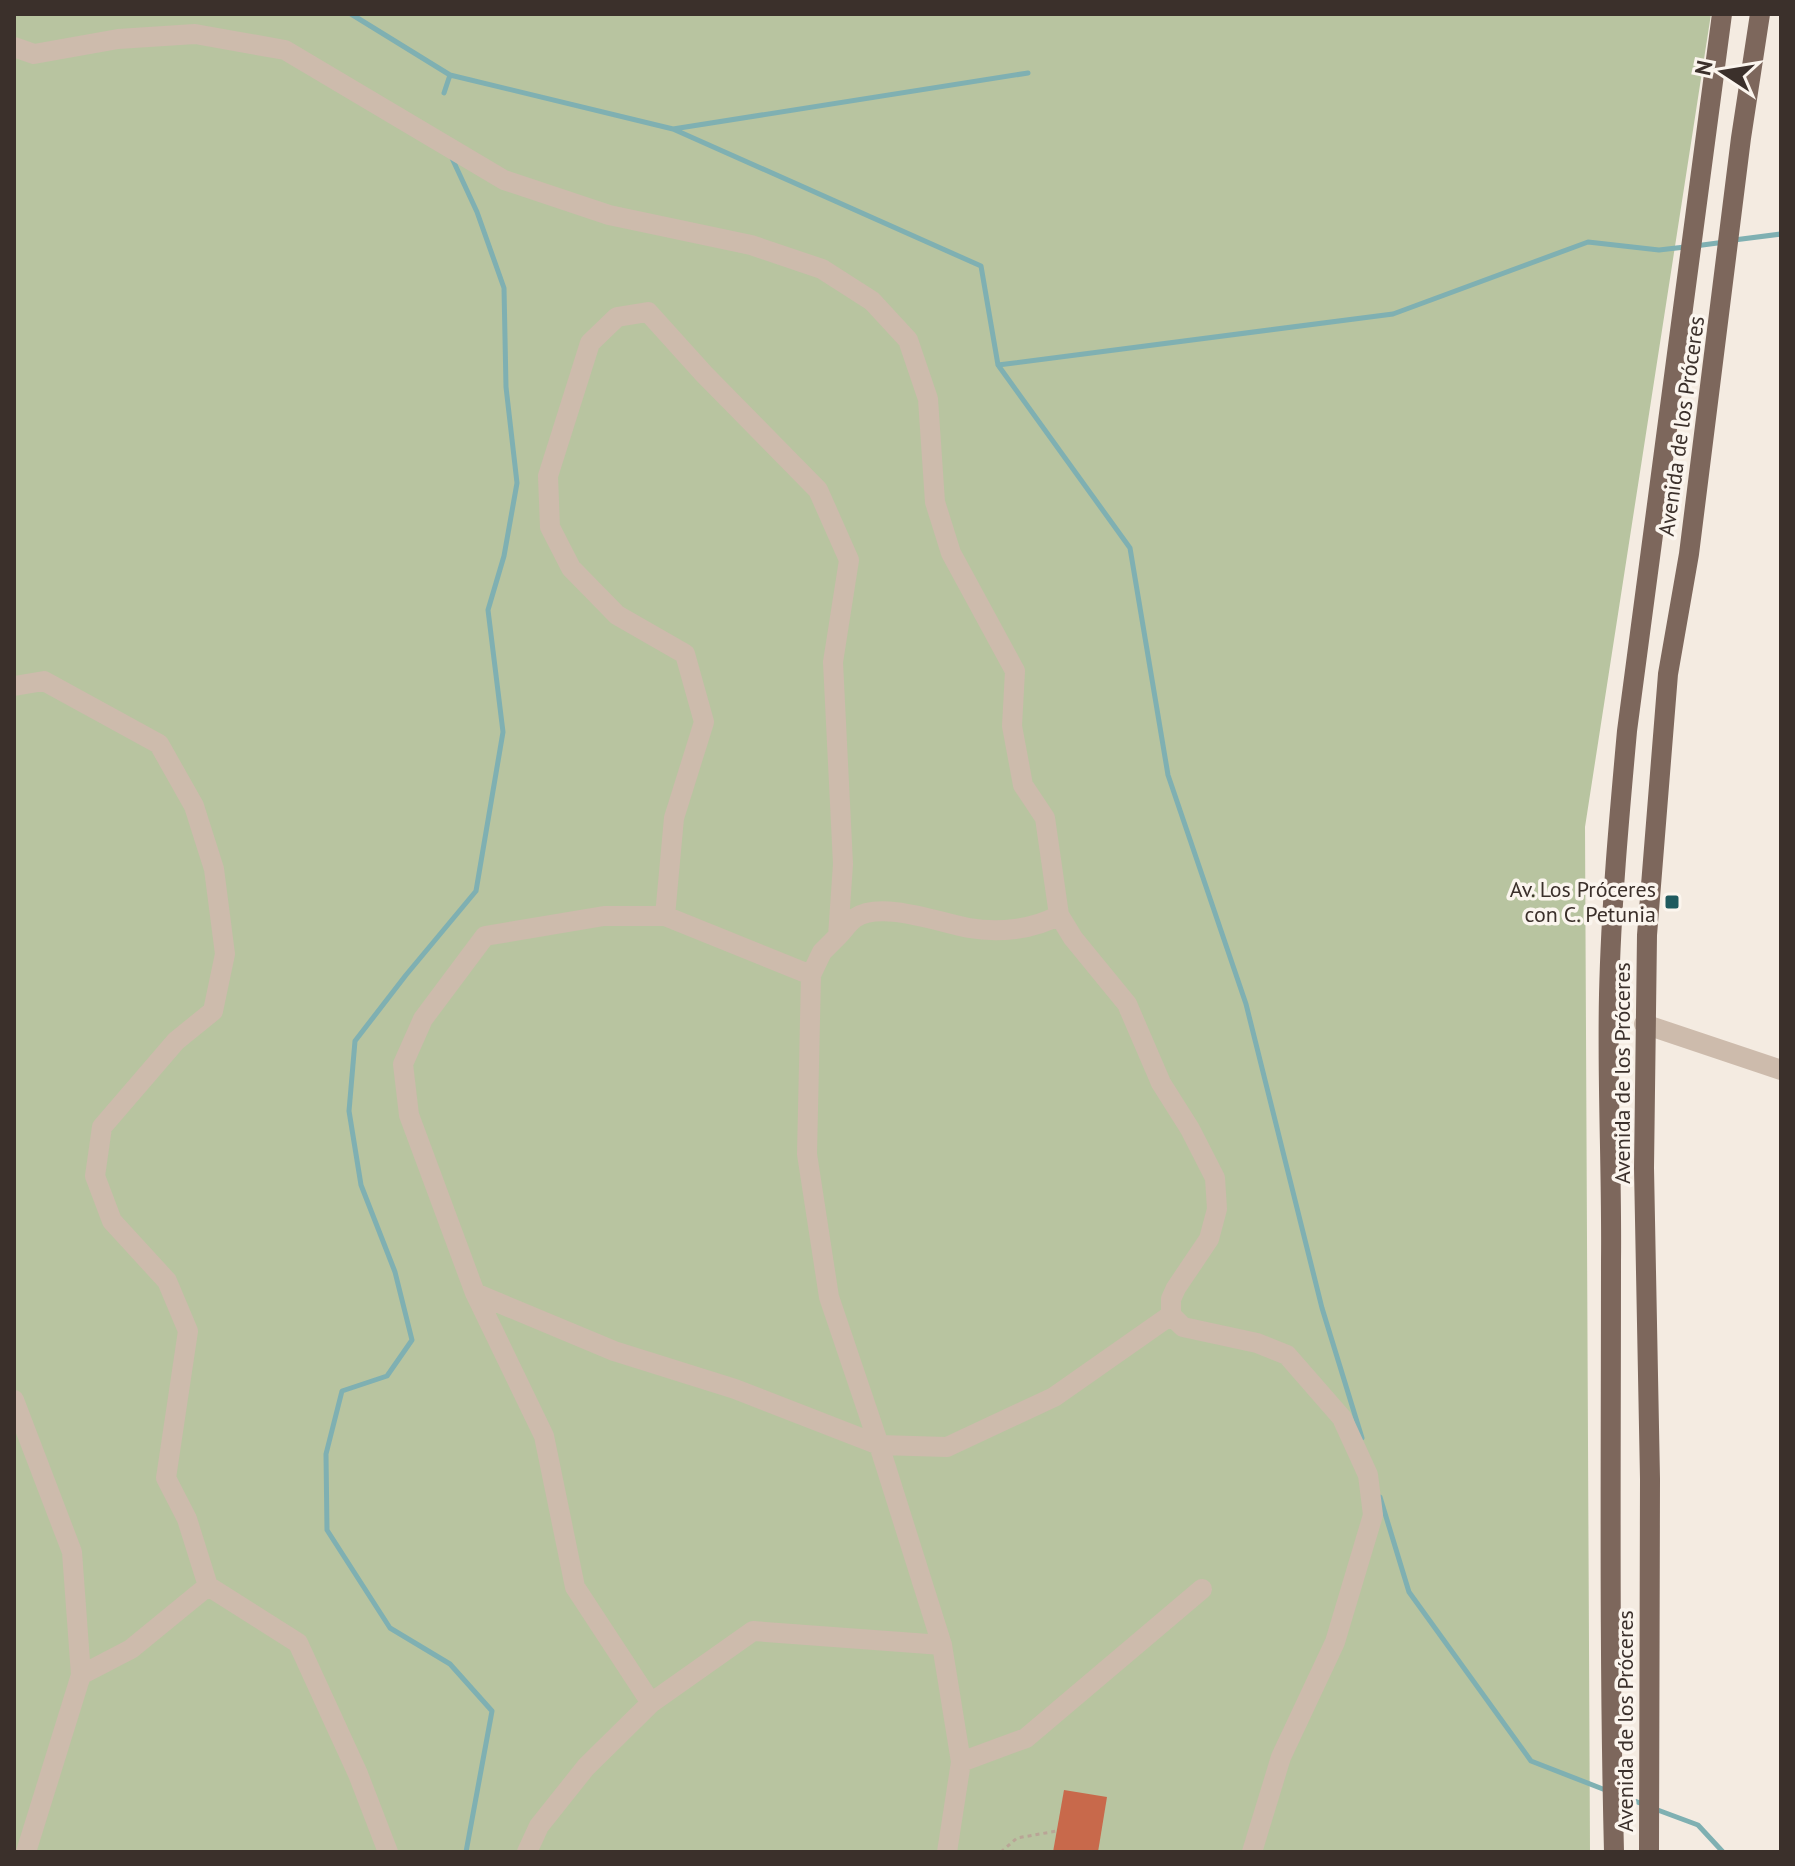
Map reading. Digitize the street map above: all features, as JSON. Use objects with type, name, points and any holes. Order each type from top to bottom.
[{"type":"main road","name":"Avenida de los Próceres","points":[[1614,1852],[1609,1023],[1617,839],[1631,694],[1722,14]]},
{"type":"main road","name":"Avenida de los Próceres","points":[[1649,1852],[1651,1720],[1644,1024],[1652,867],[1668,674],[1689,554],[1741,138],[1760,14]]},
{"type":"street","points":[[14,47],[34,54],[118,39],[195,34],[285,50],[504,180],[609,215],[751,245],[822,269],[872,301],[908,340],[928,399],[935,502],[951,553],[1015,671],[1012,726],[1023,785],[1045,818],[1059,915],[1073,938],[1127,1004],[1161,1083],[1190,1129],[1215,1178],[1217,1209],[1209,1239],[1176,1288],[1171,1299],[1171,1315],[1183,1327],[1257,1343],[1287,1355],[1342,1418],[1368,1475],[1373,1515],[1335,1642],[1281,1757],[1252,1852]]},
{"type":"street","points":[[665,916],[674,818],[704,722],[685,654],[617,615],[571,568],[550,527],[548,476],[590,343],[617,317],[648,312],[818,490],[849,560],[833,662],[843,864],[838,936]]},
{"type":"street","points":[[14,686],[44,681],[159,744],[194,806],[214,869],[225,954],[213,1011],[176,1041],[102,1127],[95,1176],[112,1221],[167,1281],[188,1331],[166,1478],[187,1519],[208,1586],[298,1643],[358,1774],[388,1852]]},
{"type":"street","points":[[947,1852],[961,1762],[942,1645],[829,1297],[807,1154],[811,975],[822,952],[857,916],[888,911],[923,915],[971,928],[1006,930],[1043,925],[1059,915]]},
{"type":"street","points":[[651,1703],[575,1587],[544,1436],[475,1293],[409,1115],[403,1064],[423,1019],[485,936],[604,916],[665,916],[811,975]]},
{"type":"street","points":[[1644,1024],[1781,1070]]},
{"type":"street","points":[[475,1293],[614,1351],[735,1389],[879,1445],[947,1447],[1054,1397],[1171,1315]]},
{"type":"street","points":[[14,1400],[72,1552],[81,1675],[26,1852]]},
{"type":"street","points":[[81,1675],[131,1649],[208,1586]]},
{"type":"street","points":[[961,1762],[1026,1738],[1202,1589]]},
{"type":"street","points":[[527,1852],[539,1826],[586,1767],[651,1703],[753,1631],[942,1645]]},
{"type":"path","points":[[1001,1852],[1017,1838],[1057,1831]]},
{"type":"green space","points":[[14,14],[1711,14],[1585,827],[1590,1852],[14,1852]]},
{"type":"building","points":[[1064,1790],[1107,1797],[1098,1852],[1053,1852]]},
{"type":"waterway","points":[[351,14],[450,75],[673,129],[981,266],[998,365],[1393,314],[1588,242],[1659,250],[1685,247]]},
{"type":"waterway","points":[[673,129],[1028,73]]},
{"type":"waterway","points":[[444,93],[450,75]]},
{"type":"waterway","points":[[451,156],[477,212],[504,288],[506,387],[517,483],[504,556],[488,610],[503,732],[476,891],[355,1041],[349,1111],[361,1185],[395,1272],[412,1340],[387,1376],[342,1391],[326,1454],[327,1530],[390,1628],[450,1664],[492,1711],[466,1852]]},
{"type":"waterway","points":[[1734,240],[1781,234]]},
{"type":"waterway","points":[[1695,246],[1725,242]]},
{"type":"waterway","points":[[998,365],[1130,548],[1168,775],[1246,1004],[1322,1308],[1362,1438]]},
{"type":"waterway","points":[[1380,1497],[1409,1592],[1531,1761],[1608,1791]]},
{"type":"waterway","points":[[1617,1794],[1645,1805]]},
{"type":"waterway","points":[[1655,1809],[1698,1825],[1723,1852]]},
{"type":"place","name":"Av. Los Próceres con C. Petunia","points":[[1672,902]]}]
